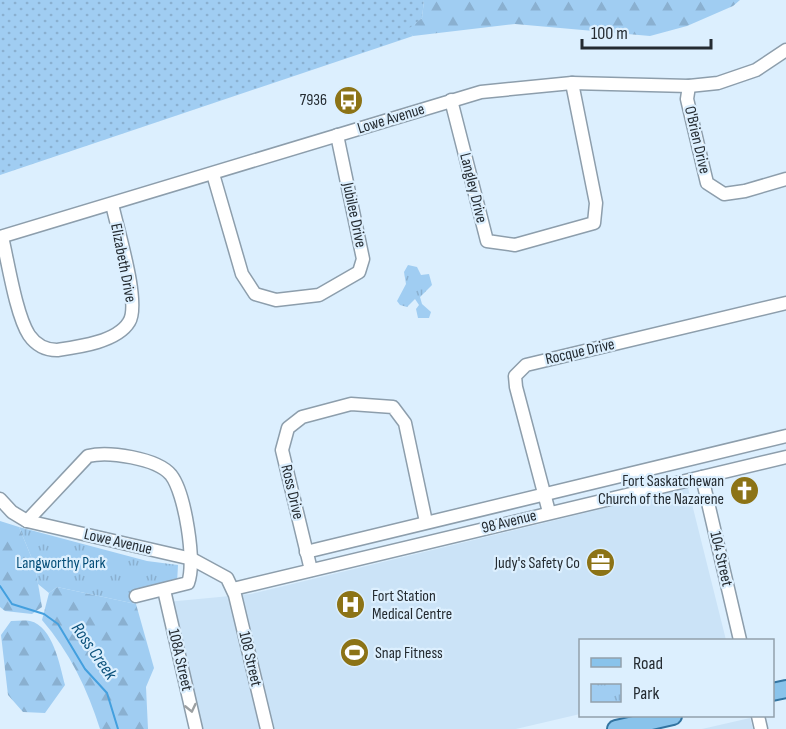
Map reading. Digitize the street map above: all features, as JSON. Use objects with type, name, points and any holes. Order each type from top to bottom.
[{"type":"main road","points":[[616,729],[670,717]]},
{"type":"street","name":"Lowe Avenue","points":[[1,237],[481,92],[572,83],[689,86],[718,83],[744,76],[786,50]]},
{"type":"street","name":"Langley Drive","points":[[451,100],[487,241],[515,245],[594,223],[596,203],[572,83]]},
{"type":"street","name":"O'Brien Drive","points":[[689,86],[687,99],[707,183],[724,194],[745,191],[786,179]]},
{"type":"street","name":"Jubilee Drive","points":[[213,174],[242,274],[255,294],[276,300],[319,295],[359,272],[363,259],[337,135]]},
{"type":"street","name":"Elizabeth Drive","points":[[1,237],[25,326],[31,338],[39,345],[52,350],[86,344],[115,335],[130,322],[134,303],[112,204]]},
{"type":"street","name":"Rocque Drive","points":[[549,512],[516,387],[515,376],[526,365],[786,303]]},
{"type":"street","name":"Ross Drive","points":[[310,570],[282,450],[288,428],[302,417],[351,404],[393,407],[405,423],[426,522]]},
{"type":"street","points":[[306,552],[786,436]]},
{"type":"street","points":[[27,521],[88,456],[101,453],[156,464],[172,476],[186,515],[192,559],[188,583],[136,596]]},
{"type":"street","name":"98 Avenue","points":[[233,589],[786,457]]},
{"type":"street","name":"104 Street","points":[[702,477],[740,639]]},
{"type":"street","name":"Lowe Avenue","points":[[0,499],[12,512],[27,521],[192,559],[218,571],[227,578],[233,589]]},
{"type":"street","name":"108 Street","points":[[233,589],[267,729]]},
{"type":"street","name":"108A Street","points":[[164,590],[196,729]]},
{"type":"shaded area","points":[[688,488],[726,639],[579,639],[579,714],[516,729],[191,729],[167,602],[251,594]]},
{"type":"shaded area","points":[[750,718],[753,729],[702,729]]},
{"type":"green space","points":[[0,0],[424,0],[422,18],[407,31],[413,36],[0,175]]},
{"type":"green space","points":[[424,0],[740,0],[733,6],[687,26],[650,36],[515,24],[413,36],[406,31],[422,18]]},
{"type":"green space","points":[[408,265],[417,267],[421,275],[429,274],[432,285],[420,297],[422,304],[431,312],[429,318],[418,318],[416,309],[419,305],[415,299],[407,307],[400,305],[397,301],[406,284],[404,272]]},
{"type":"green space","points":[[0,521],[19,527],[35,566],[42,607],[32,614],[5,611],[0,607]]},
{"type":"green space","name":"Langworthy Park","points":[[19,527],[147,561],[178,565],[177,583],[136,595],[136,604],[57,587],[49,593],[38,584],[35,566]]},
{"type":"green space","points":[[57,587],[136,604],[154,668],[146,687],[148,729],[100,729],[77,672],[61,645],[42,620],[49,593]]},
{"type":"green space","points":[[11,621],[30,621],[38,624],[50,638],[58,658],[65,685],[45,713],[23,712],[8,695],[1,635]]},
{"type":"waterway","name":"Ross Creek","points":[[0,586],[12,604],[44,614],[58,624],[85,669],[107,693],[118,729]]},
{"type":"place","name":"7936","points":[[348,100]]},
{"type":"place","name":"Fort Saskatchewan Church of the Nazarene","points":[[745,490]]},
{"type":"place","name":"Judy's Safety Co","points":[[601,563]]},
{"type":"place","name":"Fort Station Medical Centre","points":[[351,605]]},
{"type":"place","name":"Snap Fitness","points":[[354,653]]}]
